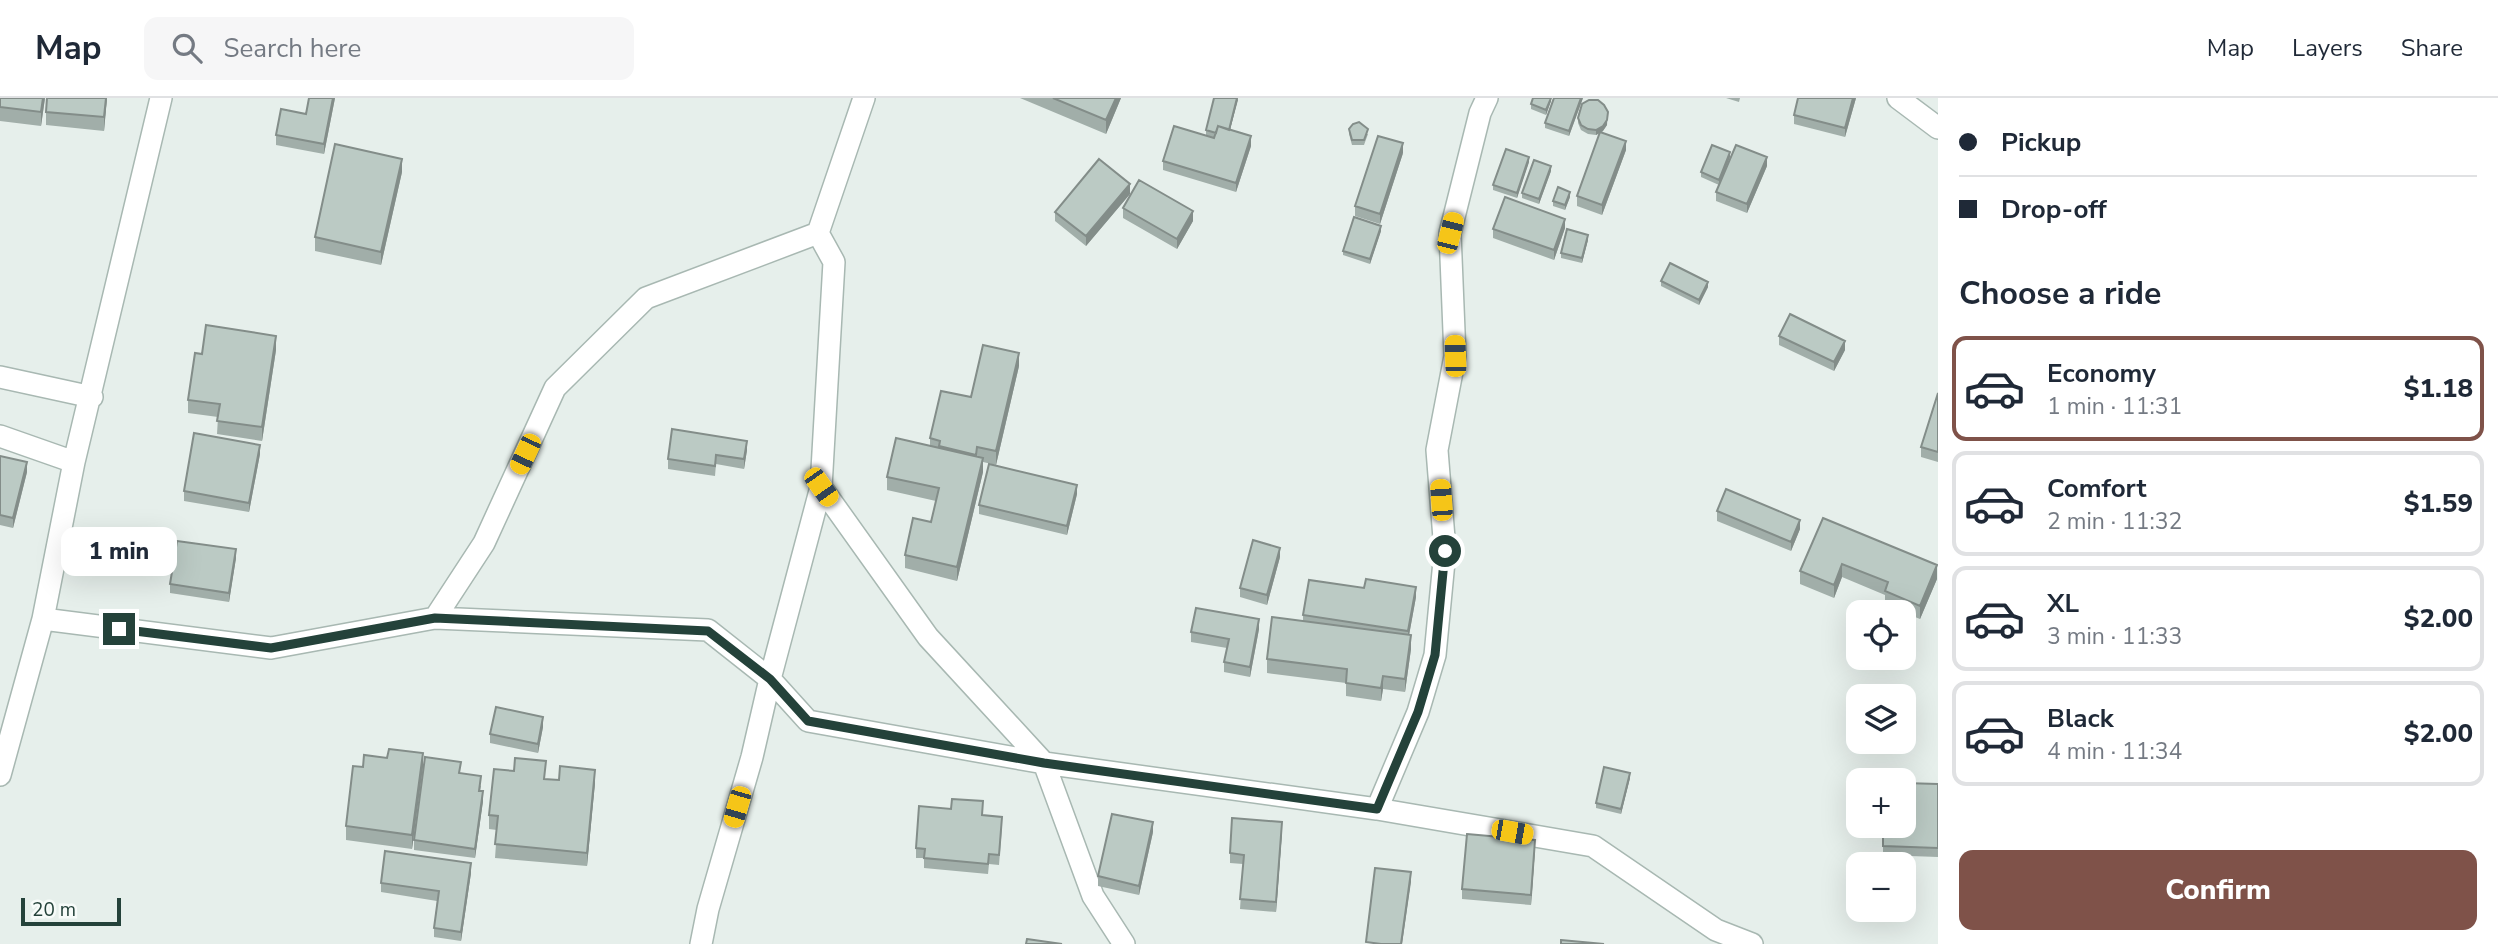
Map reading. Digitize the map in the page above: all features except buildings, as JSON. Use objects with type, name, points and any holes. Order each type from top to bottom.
[{"type":"street","points":[[0,775],[43,619],[75,462],[161,98]]},
{"type":"street","points":[[701,944],[708,909],[752,757],[821,487],[834,262],[818,233],[864,98]]},
{"type":"street","points":[[1377,809],[1418,712],[1435,655],[1445,551],[1437,450],[1455,356],[1450,233],[1480,113],[1487,98]]},
{"type":"street","points":[[1898,98],[1938,128]]},
{"type":"street","points":[[435,618],[484,543],[555,388],[646,298],[818,233]]},
{"type":"street","points":[[0,377],[92,397]]},
{"type":"street","points":[[0,436],[75,462]]},
{"type":"street","points":[[821,487],[928,636],[1044,763],[1093,896],[1124,944]]},
{"type":"street","points":[[43,619],[271,648],[435,618],[708,631],[770,679],[808,721],[1044,763],[1377,809],[1593,846],[1716,930],[1752,944]]},
{"type":"route","points":[[119,629],[271,648],[435,618],[708,631],[770,679],[808,721],[1044,763],[1377,809],[1418,712],[1435,655],[1445,551]]}]
